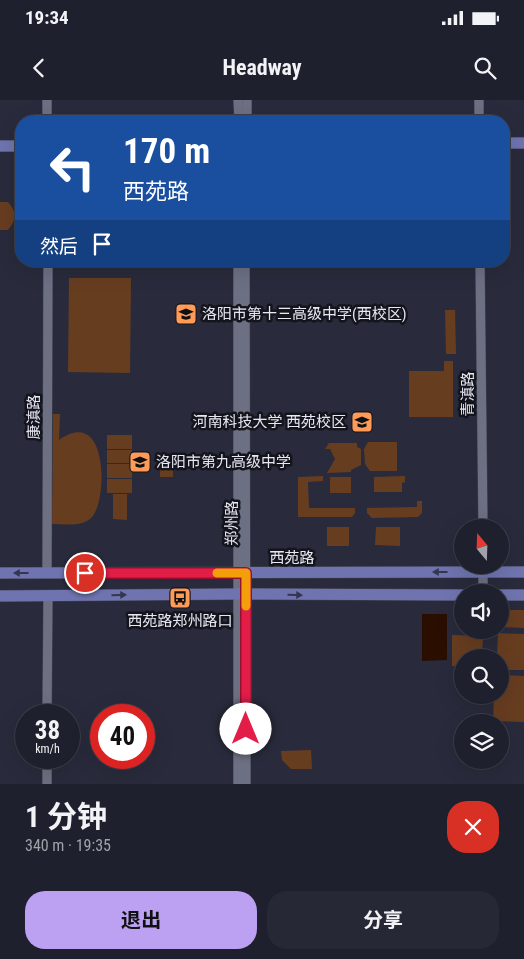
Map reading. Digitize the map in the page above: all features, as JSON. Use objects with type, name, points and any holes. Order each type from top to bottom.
[{"type":"main road","points":[[0,140],[15,140]]},
{"type":"main road","points":[[510,143],[524,143]]},
{"type":"main road","points":[[0,146],[15,146]]},
{"type":"main road","points":[[510,150],[524,150]]},
{"type":"main road","name":"西苑路","points":[[0,573],[242,573],[454,569]]},
{"type":"main road","name":"西苑路","points":[[509,571],[524,572]]},
{"type":"main road","points":[[0,596],[454,595]]},
{"type":"main road","points":[[509,595],[524,595]]},
{"type":"street","points":[[45,100],[45,115]]},
{"type":"street","points":[[238,100],[239,115]]},
{"type":"street","points":[[247,100],[247,115]]},
{"type":"street","points":[[479,100],[479,115]]},
{"type":"street","name":"康滇路","points":[[43,267],[44,573]]},
{"type":"street","name":"康滇路","points":[[44,573],[48,267]]},
{"type":"street","name":"郑州路","points":[[238,267],[242,573]]},
{"type":"street","name":"郑州路","points":[[238,784],[245,267]]},
{"type":"street","name":"青滇路","points":[[480,267],[482,519]]},
{"type":"street","name":"郑州路","points":[[242,594],[246,784]]},
{"type":"street","points":[[42,704],[45,596]]},
{"type":"street","points":[[45,596],[47,704]]},
{"type":"street","points":[[42,769],[42,784]]},
{"type":"street","points":[[47,769],[47,784]]},
{"type":"shaded area","points":[[0,202],[8,202],[14,212],[13,223],[8,230],[0,230]]},
{"type":"shaded area","points":[[69,278],[131,278],[130,373],[68,372]]},
{"type":"shaded area","points":[[445,310],[455,310],[456,354],[446,354]]},
{"type":"shaded area","points":[[444,361],[453,361],[453,417],[409,417],[409,371],[444,371]]},
{"type":"shaded area","points":[[53,414],[60,414],[59,440],[76,433],[88,435],[96,446],[102,479],[100,496],[96,510],[86,522],[52,524]]},
{"type":"shaded area","points":[[107,435],[132,435],[132,449],[107,449]]},
{"type":"shaded area","points":[[368,442],[397,442],[397,471],[370,471],[365,464],[364,449]]},
{"type":"shaded area","points":[[329,443],[357,443],[357,447],[361,449],[361,465],[351,470],[351,472],[327,473],[335,459],[330,449],[325,449]]},
{"type":"shaded area","points":[[107,450],[132,450],[132,463],[107,463]]},
{"type":"shaded area","points":[[173,455],[173,477],[160,477],[160,456]]},
{"type":"shaded area","points":[[107,464],[132,464],[132,478],[107,478]]},
{"type":"shaded area","points":[[323,476],[323,481],[308,482],[309,508],[355,508],[355,513],[352,517],[298,517],[298,477]]},
{"type":"shaded area","points":[[405,476],[405,482],[402,483],[402,492],[374,492],[374,477]]},
{"type":"shaded area","points":[[330,477],[351,477],[351,493],[330,493]]},
{"type":"shaded area","points":[[107,479],[132,479],[132,493],[107,493]]},
{"type":"shaded area","points":[[113,494],[127,494],[127,520],[113,519]]},
{"type":"shaded area","points":[[417,501],[422,501],[422,513],[418,517],[372,518],[367,513],[367,508],[417,507]]},
{"type":"shaded area","points":[[327,527],[349,527],[349,546],[327,546]]},
{"type":"shaded area","points":[[376,527],[400,527],[400,546],[375,545]]},
{"type":"shaded area","points":[[509,610],[524,610],[524,628],[509,627]]},
{"type":"shaded area","points":[[422,614],[447,614],[447,660],[422,661]]},
{"type":"shaded area","points":[[509,633],[524,634],[524,670],[509,670],[509,649],[497,649],[498,639],[509,639]]},
{"type":"shaded area","points":[[452,635],[454,635],[454,639],[483,639],[482,649],[454,649],[454,666],[452,666]]},
{"type":"shaded area","points":[[509,675],[524,676],[524,722],[509,722],[509,714],[493,714],[494,704],[509,704]]},
{"type":"shaded area","points":[[311,750],[312,769],[291,769],[282,760],[281,751]]},
{"type":"slow traffic","points":[[217,573],[246,573],[246,606]]},
{"type":"place","name":"洛阳市第十三高级中学(西校区)","points":[[186,314]]},
{"type":"place","name":"河南科技大学 西苑校区","points":[[362,422]]},
{"type":"place","name":"洛阳市第九高级中学","points":[[140,462]]},
{"type":"place","name":"西苑路郑州路口","points":[[180,598]]},
{"type":"route","points":[[85,573],[246,573],[246,729]]}]
